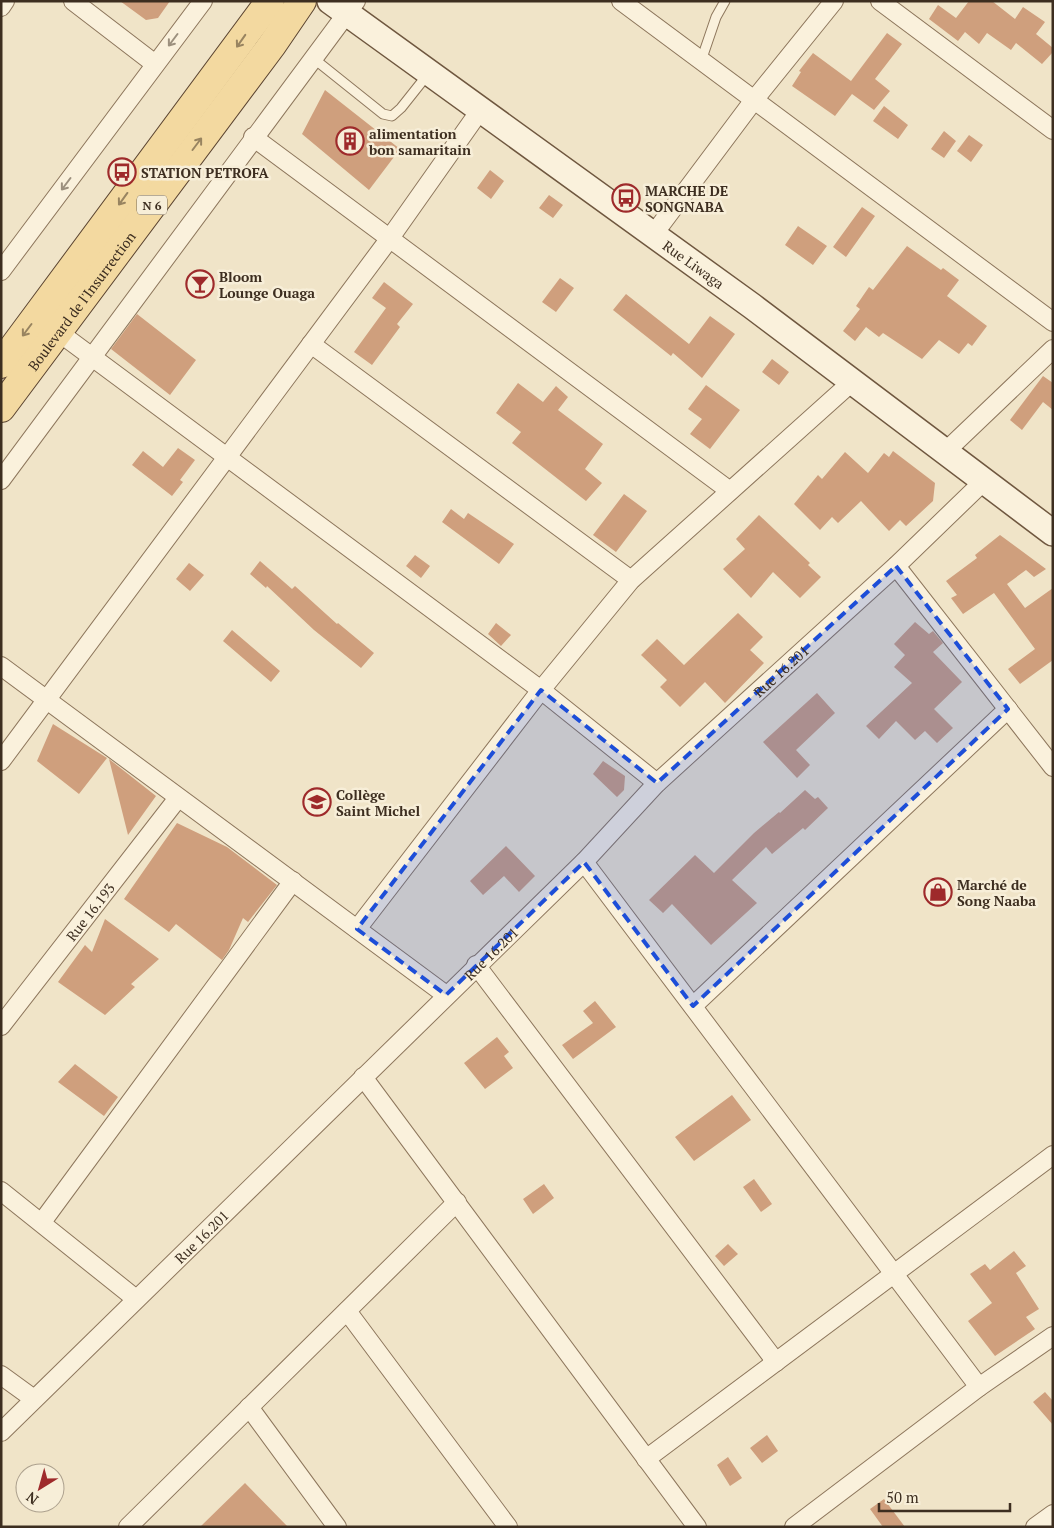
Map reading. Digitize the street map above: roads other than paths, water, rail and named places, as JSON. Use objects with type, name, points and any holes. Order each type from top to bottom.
[{"type":"main road","name":"Boulevard de l'Insurrection","points":[[1,364],[270,1]]},
{"type":"main road","name":"Boulevard de l'Insurrection","points":[[1,408],[272,45],[302,1]]},
{"type":"main road","name":"Rue Liwaga","points":[[345,5],[430,72],[853,381],[1053,533]]},
{"type":"street","points":[[1,7],[6,1]]},
{"type":"street","points":[[73,1],[155,64]]},
{"type":"street","points":[[1,271],[203,1]]},
{"type":"street","points":[[621,1],[1053,322]]},
{"type":"street","points":[[653,235],[754,100],[834,1]]},
{"type":"street","points":[[880,1],[1053,130]]},
{"type":"street","points":[[1,480],[313,58],[345,5]]},
{"type":"street","points":[[1,761],[390,238],[481,109]]},
{"type":"street","points":[[254,137],[730,491]]},
{"type":"street","points":[[57,331],[541,690],[657,783]]},
{"type":"street","points":[[311,344],[631,580]]},
{"type":"street","points":[[945,452],[1053,349]]},
{"type":"street","points":[[357,929],[541,690],[631,580],[853,381]]},
{"type":"street","name":"Rue 16.201","points":[[1,1432],[476,965],[584,862],[657,783],[896,566],[985,480]]},
{"type":"street","points":[[896,566],[1053,767]]},
{"type":"street","points":[[1,666],[446,995]]},
{"type":"street","points":[[693,1006],[1008,709]]},
{"type":"street","name":"Rue 16.193","points":[[1,1026],[178,798]]},
{"type":"street","points":[[584,862],[979,1386]]},
{"type":"street","points":[[42,1222],[292,881]]},
{"type":"street","points":[[476,965],[776,1362]]},
{"type":"street","points":[[363,1077],[697,1527]]},
{"type":"street","points":[[646,1459],[1053,1155]]},
{"type":"street","points":[[1,1191],[136,1299]]},
{"type":"street","points":[[128,1527],[457,1202]]},
{"type":"street","points":[[347,1311],[508,1527]]},
{"type":"street","points":[[794,1527],[979,1386],[1053,1336]]},
{"type":"street","points":[[1,1374],[34,1399]]},
{"type":"street","points":[[249,1407],[338,1527]]},
{"type":"street","points":[[1035,1527],[1053,1514]]},
{"type":"lane","points":[[701,61],[716,17],[725,1]]},
{"type":"lane","points":[[313,58],[383,114],[392,116],[401,108],[430,72]]},
{"type":"place","name":"alimentation bon samaritain","points":[[350,141]]},
{"type":"place","name":"STATION PETROFA","points":[[122,172]]},
{"type":"place","name":"MARCHE DE SONGNABA","points":[[626,198]]},
{"type":"place","name":"Bloom Lounge Ouaga","points":[[200,284]]},
{"type":"place","name":"Collège Saint Michel","points":[[317,802]]},
{"type":"place","name":"Marché de Song Naaba","points":[[938,892]]}]
